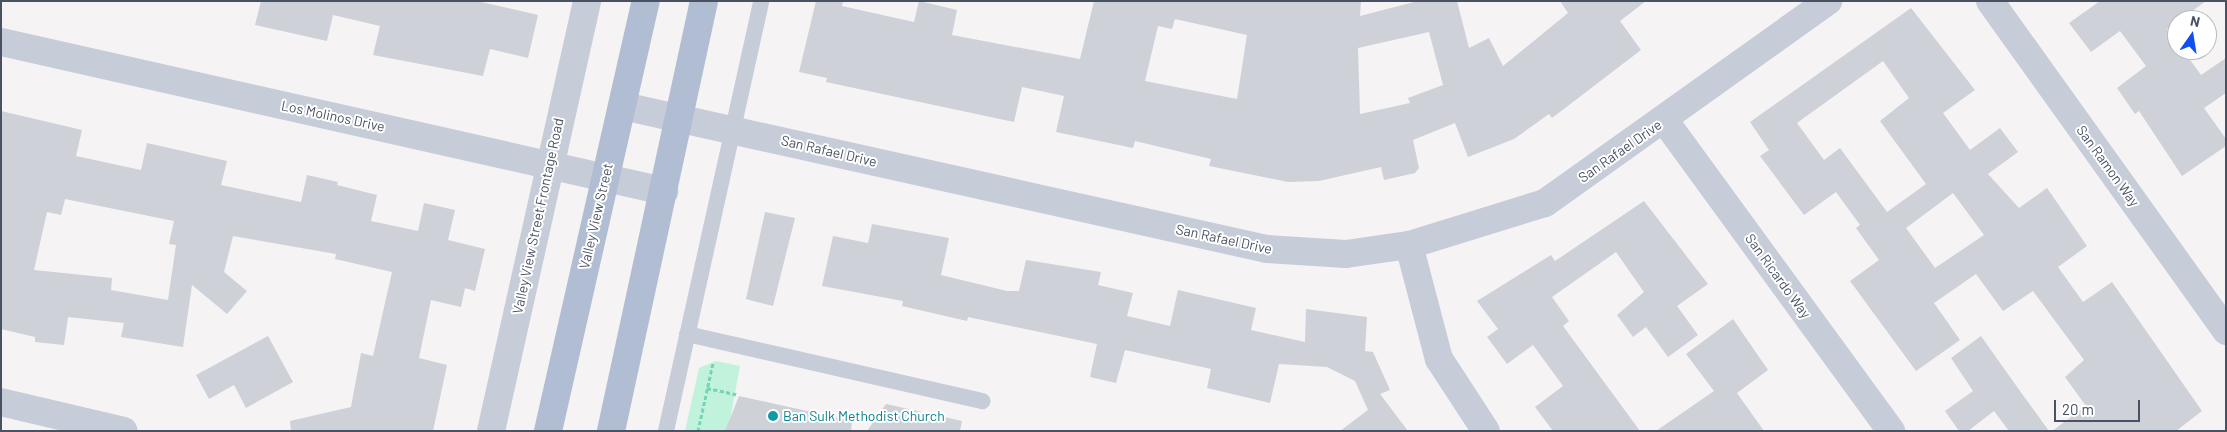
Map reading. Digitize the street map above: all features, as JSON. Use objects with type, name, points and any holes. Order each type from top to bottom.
[{"type":"main road","name":"Valley View Street","points":[[548,431],[605,174],[623,106],[646,1]]},
{"type":"main road","points":[[611,431],[704,1]]},
{"type":"street","name":"Valley View Street Frontage Road","points":[[491,431],[549,163],[587,1]]},
{"type":"street","name":"San Rafael Drive","points":[[623,106],[1267,249],[1346,254],[1409,245],[1545,203],[1664,121],[1828,1]]},
{"type":"street","name":"San Ramon Way","points":[[1990,1],[2226,331]]},
{"type":"street","name":"Los Molinos Drive","points":[[1,42],[605,174],[664,191]]},
{"type":"street","name":"San Ricardo Way","points":[[1664,121],[1891,431]]},
{"type":"street","points":[[1409,245],[1439,359],[1486,431]]},
{"type":"street","points":[[1,402],[124,431]]},
{"type":"lane","points":[[666,431],[760,1]]},
{"type":"lane","points":[[687,334],[982,401]]},
{"type":"path","points":[[698,431],[713,362]]},
{"type":"path","points":[[707,388],[736,394]]},
{"type":"green space","points":[[716,361],[740,366],[728,431],[685,431],[699,368]]},
{"type":"building","points":[[261,1],[477,1],[538,15],[528,58],[490,49],[483,76],[373,55],[380,26],[333,15],[327,41],[255,25]]},
{"type":"building","points":[[816,1],[843,1],[842,6],[914,22],[919,1],[957,10],[952,35],[1080,59],[1094,1],[1361,1],[1360,16],[1418,1],[1457,1],[1469,48],[1489,38],[1503,66],[1568,13],[1560,1],[1646,1],[1620,21],[1641,50],[1552,118],[1549,114],[1514,139],[1468,157],[1455,123],[1413,140],[1419,168],[1415,173],[1384,180],[1381,167],[1319,181],[1288,182],[1209,166],[1211,159],[1135,141],[1133,148],[1056,132],[1064,96],[1022,87],[1014,122],[826,82],[827,78],[799,72]],"holes":[[[1175,19],[1247,35],[1237,99],[1145,81],[1158,26],[1172,29]],[[1429,32],[1443,85],[1408,98],[1410,103],[1360,114],[1358,48]]]},
{"type":"building","points":[[2100,1],[2206,1],[2193,10],[2167,10],[2167,60],[2190,60],[2201,75],[2226,58],[2226,93],[2204,108],[2226,139],[2226,146],[2182,176],[2139,111],[2135,114],[2117,88],[2146,66],[2120,31],[2091,52],[2069,23]]},
{"type":"building","points":[[1911,8],[1975,90],[1943,113],[1970,150],[2000,128],[2018,152],[1988,174],[2019,208],[2047,188],[2087,246],[2058,267],[2083,302],[2112,282],[2202,411],[2176,431],[2052,431],[2086,406],[2065,377],[2084,360],[2033,291],[2003,311],[1976,274],[1934,303],[1960,340],[1916,371],[1850,281],[1879,260],[1856,228],[1860,225],[1836,192],[1804,215],[1760,156],[1769,150],[1750,122]],"holes":[[[1883,61],[1909,98],[1880,121],[1926,184],[1887,212],[1840,148],[1824,160],[1797,123]],[[1953,193],[1984,235],[1935,268],[1906,228]]]},
{"type":"building","points":[[1,111],[82,130],[76,156],[141,170],[147,143],[227,161],[221,185],[301,202],[307,175],[338,182],[337,185],[377,195],[371,221],[418,231],[424,203],[455,210],[448,240],[485,249],[475,291],[465,288],[461,307],[431,300],[419,358],[447,365],[433,431],[291,431],[290,421],[351,407],[361,353],[373,356],[392,272],[335,259],[336,254],[233,236],[224,272],[247,291],[227,314],[192,285],[183,347],[121,337],[124,323],[68,317],[64,345],[35,342],[35,337],[1,329]],"holes":[[[65,199],[174,221],[169,244],[176,245],[168,300],[111,290],[112,278],[34,270],[47,212],[61,215]]]},
{"type":"building","points":[[1644,201],[1708,284],[1677,306],[1698,335],[1668,357],[1646,327],[1633,337],[1617,315],[1644,292],[1616,252],[1552,297],[1569,321],[1563,326],[1640,431],[1553,431],[1535,407],[1563,386],[1533,345],[1507,364],[1487,337],[1498,329],[1477,301],[1551,255],[1555,261]]},
{"type":"building","points":[[765,212],[795,218],[773,306],[746,299]]},
{"type":"building","points":[[872,224],[949,238],[941,275],[1007,291],[1019,291],[1026,260],[1101,272],[1098,285],[1133,293],[1127,316],[1170,326],[1178,290],[1256,308],[1251,330],[1305,342],[1306,309],[1367,317],[1365,351],[1373,352],[1390,390],[1380,394],[1408,431],[1340,431],[1368,410],[1355,381],[1327,367],[1279,364],[1270,403],[1207,388],[1211,369],[1125,350],[1116,383],[1090,377],[1097,344],[968,317],[967,321],[902,306],[903,301],[822,286],[833,236],[868,243]]},
{"type":"building","points":[[1733,319],[1768,370],[1737,393],[1764,431],[1656,431],[1714,391],[1686,354]]},
{"type":"building","points":[[268,336],[293,382],[246,408],[234,385],[209,399],[196,375]]},
{"type":"building","points":[[1981,336],[2049,431],[2009,431],[1994,411],[1968,431],[1959,431],[1945,411],[1973,391],[1951,358]]},
{"type":"building","name":"Ban Sulk Methodist Church","points":[[739,396],[852,421],[851,431],[725,431]]},
{"type":"building","name":"Ban Sulk Methodist Church","points":[[886,404],[962,421],[960,431],[867,431]]},
{"type":"place","name":"Ban Sulk Methodist Church","points":[[773,416]]}]
